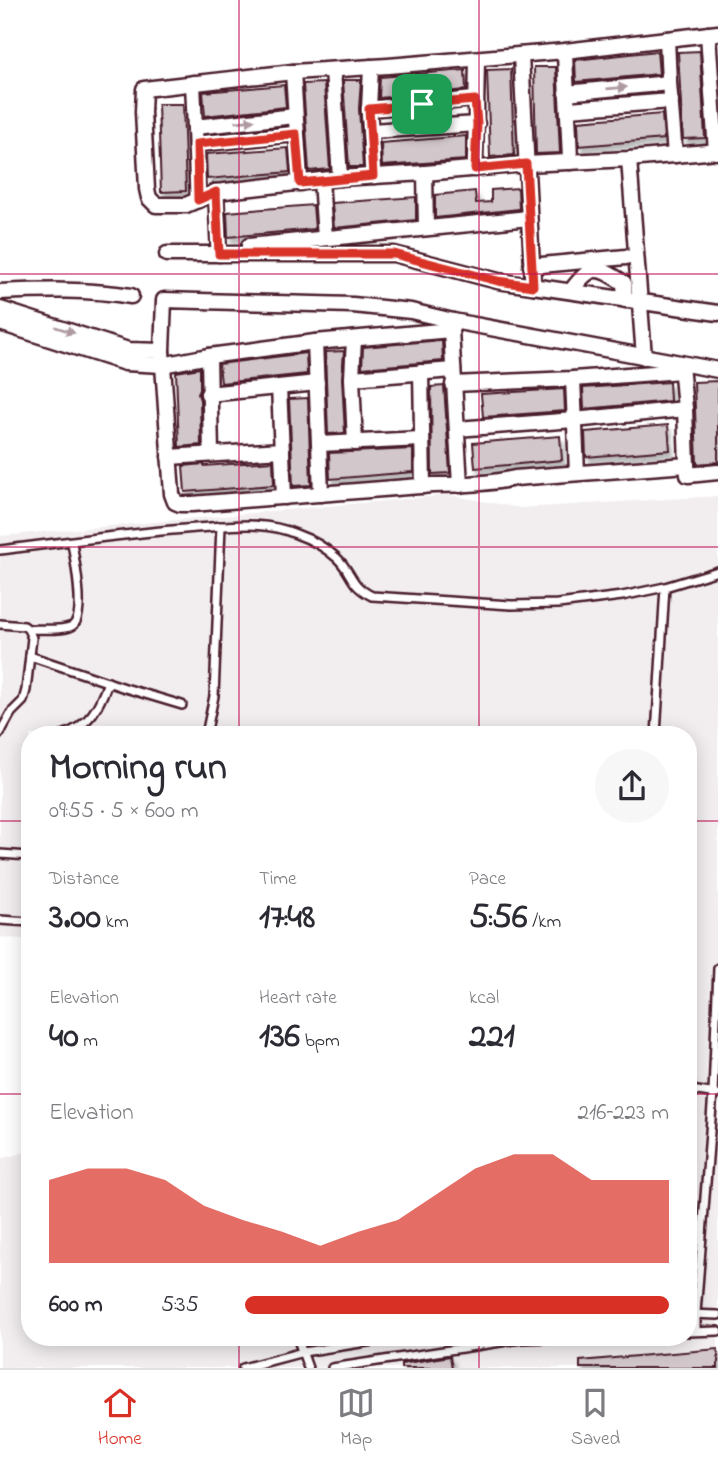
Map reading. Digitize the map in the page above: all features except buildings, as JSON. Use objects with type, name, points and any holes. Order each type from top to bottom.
[{"type":"street","points":[[713,34],[717,152],[340,178],[216,192],[186,205],[156,205],[149,198],[144,89],[293,72],[565,51],[713,34]]},
{"type":"street","points":[[667,39],[675,155]]},
{"type":"street","points":[[565,51],[570,162]]},
{"type":"street","points":[[521,55],[533,286]]},
{"type":"street","points":[[475,169],[477,59]]},
{"type":"street","points":[[371,67],[369,109],[373,176]]},
{"type":"street","points":[[334,70],[340,178]]},
{"type":"street","points":[[293,72],[300,183]]},
{"type":"street","points":[[193,83],[198,200]]},
{"type":"street","points":[[566,93],[669,83]]},
{"type":"street","points":[[369,109],[475,100]]},
{"type":"street","points":[[569,109],[671,102]]},
{"type":"street","points":[[195,127],[295,116]]},
{"type":"street","points":[[371,131],[477,124]]},
{"type":"street","points":[[197,144],[296,134]]},
{"type":"street","points":[[629,159],[644,357]]},
{"type":"street","points":[[425,173],[426,228]]},
{"type":"street","points":[[321,180],[325,238]]},
{"type":"street","points":[[216,192],[219,254]]},
{"type":"street","points":[[240,247],[529,218]]},
{"type":"street","points":[[167,254],[394,254],[498,281],[718,313]]},
{"type":"street","points":[[531,266],[626,257]]},
{"type":"street","points":[[571,291],[581,277],[593,270],[602,270],[624,284],[625,300]]},
{"type":"street","points":[[0,292],[48,290],[105,292],[131,296]]},
{"type":"street","points":[[687,465],[515,478],[489,484],[423,486],[180,504],[175,502],[172,494],[169,457],[162,358],[164,300],[353,305],[411,312],[452,325],[644,357],[681,367],[718,370]]},
{"type":"street","points":[[0,309],[128,350],[162,358]]},
{"type":"street","points":[[0,323],[125,363],[209,356],[452,325]]},
{"type":"street","points":[[452,325],[460,485]]},
{"type":"street","points":[[354,339],[352,377],[355,443]]},
{"type":"street","points":[[315,342],[321,494]]},
{"type":"street","points":[[209,356],[211,454]]},
{"type":"street","points":[[352,377],[421,372],[453,377],[573,379],[681,367]]},
{"type":"street","points":[[681,367],[688,475],[718,472]]},
{"type":"street","points":[[421,372],[423,486]]},
{"type":"street","points":[[573,379],[577,473]]},
{"type":"street","points":[[208,394],[317,383]]},
{"type":"street","points":[[279,387],[284,497]]},
{"type":"street","points":[[457,429],[685,409]]},
{"type":"street","points":[[320,444],[421,439]]},
{"type":"street","points":[[169,457],[282,450]]},
{"type":"lane","points":[[0,550],[167,530],[257,525],[296,534],[328,551],[344,566],[355,585],[372,596],[511,605],[558,604],[622,596],[665,587],[718,571]]},
{"type":"lane","points":[[208,726],[214,696],[221,526]]},
{"type":"lane","points":[[28,629],[66,628],[78,620],[79,598],[72,541]]},
{"type":"lane","points":[[657,726],[665,587]]},
{"type":"lane","points":[[0,624],[24,626],[32,638],[23,701],[11,713],[0,733]]},
{"type":"lane","points":[[30,656],[182,705]]},
{"type":"lane","points":[[80,726],[97,709],[108,682]]},
{"type":"lane","points":[[0,854],[21,855]]},
{"type":"lane","points":[[0,920],[21,921]]},
{"type":"lane","points":[[697,1272],[716,1093],[718,968]]},
{"type":"lane","points":[[697,1091],[716,1093]]},
{"type":"lane","points":[[697,1231],[702,1231]]},
{"type":"lane","points":[[697,1314],[718,1315]]},
{"type":"lane","points":[[697,1332],[718,1331]]},
{"type":"lane","points":[[301,1346],[308,1368]]},
{"type":"lane","points":[[243,1368],[303,1352],[341,1346]]},
{"type":"lane","points":[[332,1368],[475,1346]]},
{"type":"shaded area","points":[[449,495],[521,508],[718,496],[718,1368],[0,1368],[0,1159],[21,1153],[21,1346],[697,1346],[697,726],[21,726],[21,939],[0,937],[0,536]]},
{"type":"route","points":[[475,100],[475,169],[526,164],[533,286],[498,281],[394,254],[219,254],[216,192],[198,200],[197,144],[296,134],[300,183],[373,176],[369,109],[422,104],[475,100]]}]
